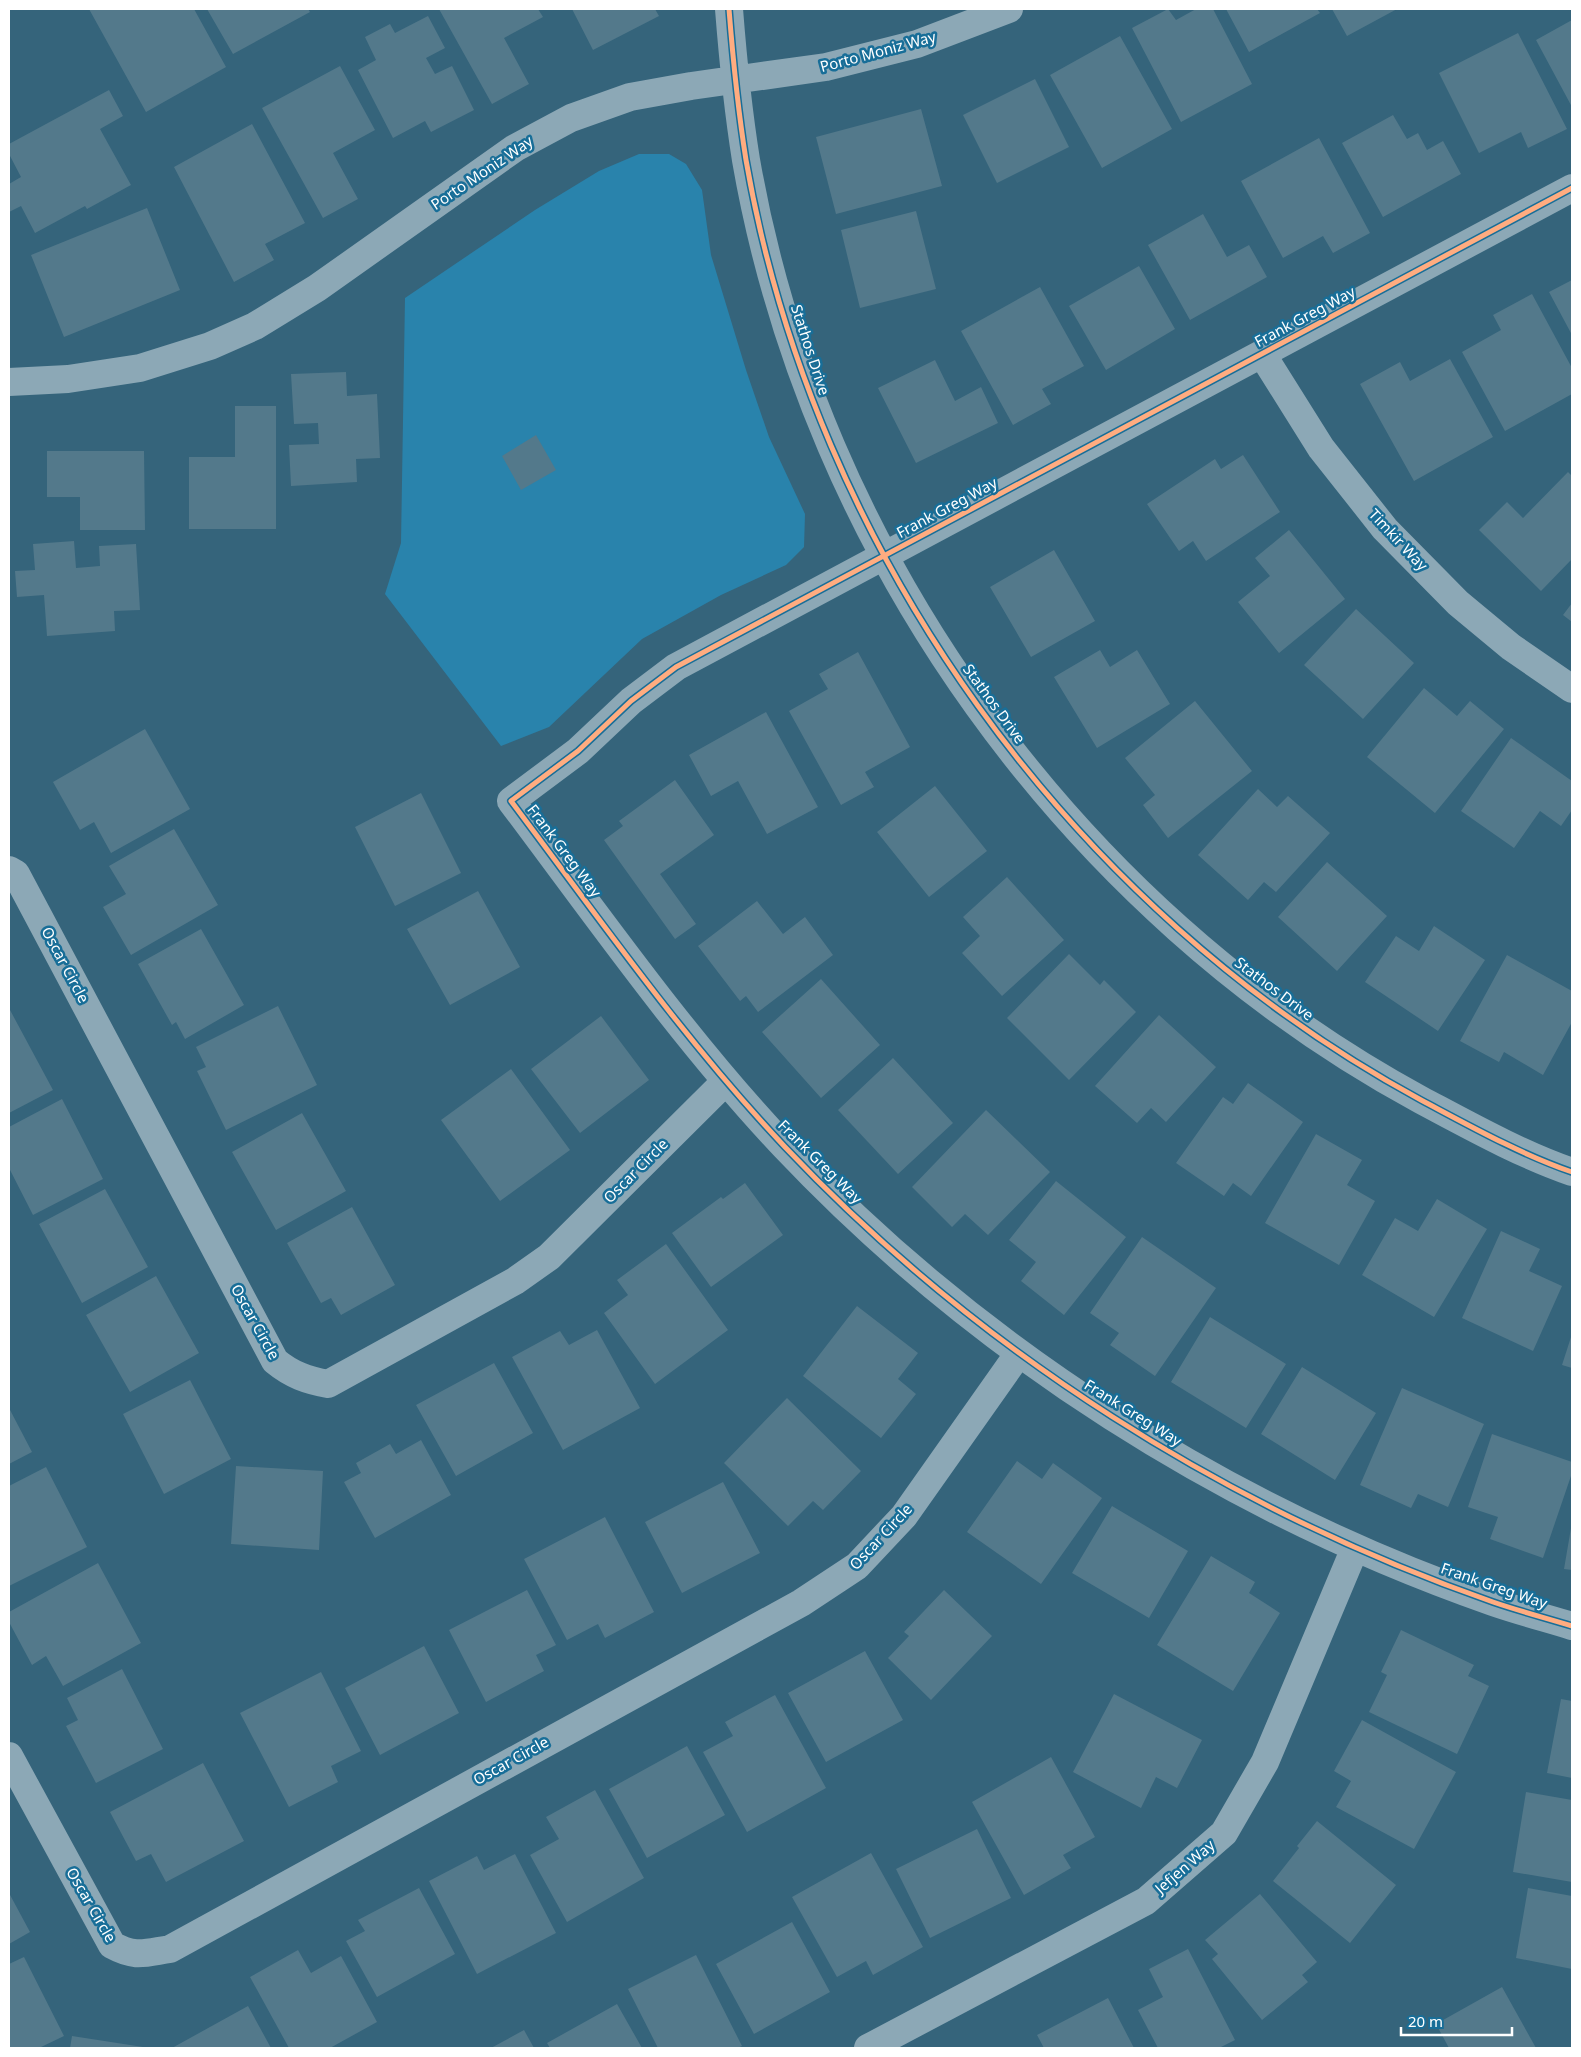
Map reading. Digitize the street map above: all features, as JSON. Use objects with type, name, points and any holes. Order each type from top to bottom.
[{"type":"street","name":"Stathos Drive","points":[[729,9],[734,80],[749,172],[764,245],[787,325],[814,404],[865,519],[884,556],[926,630],[999,735],[1080,833],[1140,894],[1236,978],[1304,1028],[1376,1075],[1488,1136],[1572,1172]]},
{"type":"street","name":"Porto Moniz Way","points":[[9,382],[68,379],[140,368],[210,346],[255,326],[317,288],[515,148],[571,118],[630,97],[691,86],[826,67],[916,44],[1009,9]]},
{"type":"street","name":"Frank Greg Way","points":[[1572,188],[676,668],[631,701],[578,751],[511,801],[673,1017],[726,1081],[786,1148],[914,1270],[1018,1353],[1117,1420],[1233,1488],[1355,1548],[1493,1602],[1572,1626]]},
{"type":"street","name":"Timkir Way","points":[[1262,354],[1321,448],[1385,529],[1458,603],[1511,646],[1572,689]]},
{"type":"street","name":"Oscar Circle","points":[[9,870],[16,874],[275,1361],[288,1372],[308,1380],[328,1384],[514,1282],[549,1257],[726,1081]]},
{"type":"street","name":"Oscar Circle","points":[[9,1756],[112,1945],[127,1953],[141,1954],[170,1948],[801,1603],[857,1566],[904,1516],[1018,1353]]},
{"type":"street","name":"Jefjen Way","points":[[868,2048],[1146,1901],[1224,1833],[1265,1762],[1355,1548]]},
{"type":"shaded area","points":[[639,154],[669,154],[686,164],[702,190],[711,255],[746,370],[769,437],[805,514],[804,547],[786,565],[721,595],[642,639],[549,727],[501,746],[385,594],[401,543],[405,298],[535,210],[599,171]]},
{"type":"building","points":[[89,9],[194,9],[226,67],[146,112]]},
{"type":"building","points":[[207,9],[308,9],[310,12],[233,54]]},
{"type":"building","points":[[439,9],[538,9],[543,17],[504,38],[529,84],[492,104]]},
{"type":"building","points":[[572,9],[655,9],[659,16],[593,50]]},
{"type":"building","points":[[1168,9],[1176,20],[1196,9],[1213,9],[1252,84],[1181,122],[1132,28]]},
{"type":"building","points":[[1226,9],[1317,9],[1320,13],[1249,52]]},
{"type":"building","points":[[1332,9],[1397,9],[1347,36]]},
{"type":"building","points":[[428,16],[445,48],[426,58],[435,74],[452,66],[474,110],[431,132],[425,121],[393,138],[358,70],[376,60],[365,37],[390,24],[395,33]]},
{"type":"building","points":[[1572,20],[1572,107],[1536,40]]},
{"type":"building","points":[[1518,33],[1567,129],[1528,148],[1521,132],[1479,153],[1439,73]]},
{"type":"building","points":[[1120,36],[1172,129],[1102,168],[1050,75]]},
{"type":"building","points":[[340,66],[375,130],[333,153],[358,199],[323,218],[262,108]]},
{"type":"building","points":[[1035,79],[1069,147],[997,183],[963,115]]},
{"type":"building","points":[[109,90],[123,116],[100,129],[131,185],[87,209],[85,206],[35,233],[21,206],[9,212],[9,184],[21,177],[9,154],[9,144]]},
{"type":"building","points":[[921,109],[942,186],[836,214],[816,137]]},
{"type":"building","points":[[1393,115],[1407,139],[1418,133],[1427,150],[1443,141],[1461,174],[1383,217],[1342,143]]},
{"type":"building","points":[[252,124],[305,223],[265,244],[274,260],[234,282],[174,167]]},
{"type":"building","points":[[1319,138],[1370,233],[1333,253],[1323,236],[1283,258],[1241,181]]},
{"type":"building","points":[[147,208],[180,290],[64,337],[31,255]]},
{"type":"building","points":[[916,211],[936,289],[860,308],[841,230]]},
{"type":"building","points":[[1203,214],[1227,257],[1249,245],[1267,277],[1190,320],[1148,245]]},
{"type":"building","points":[[1139,266],[1175,329],[1106,370],[1069,306]]},
{"type":"building","points":[[1572,280],[1572,335],[1549,292]]},
{"type":"building","points":[[1040,287],[1084,366],[1042,389],[1051,404],[1013,425],[961,331]]},
{"type":"building","points":[[1532,294],[1572,368],[1572,394],[1505,431],[1462,352],[1501,330],[1493,315]]},
{"type":"building","points":[[1450,359],[1493,437],[1414,481],[1360,384],[1400,362],[1410,381]]},
{"type":"building","points":[[935,360],[955,401],[981,387],[998,423],[916,463],[878,388]]},
{"type":"building","points":[[346,372],[347,396],[377,394],[380,458],[356,459],[357,482],[291,486],[289,445],[319,444],[318,423],[294,424],[291,374]]},
{"type":"building","points":[[235,406],[276,406],[276,529],[189,529],[189,457],[235,457]]},
{"type":"building","points":[[536,435],[556,470],[521,490],[502,456]]},
{"type":"building","points":[[47,451],[144,451],[145,530],[80,530],[80,497],[47,497]]},
{"type":"building","points":[[1243,455],[1280,512],[1206,561],[1193,541],[1179,551],[1147,504],[1215,459],[1221,469]]},
{"type":"building","points":[[1568,472],[1572,476],[1572,559],[1541,591],[1479,530],[1507,502],[1523,518]]},
{"type":"building","points":[[1289,530],[1345,599],[1279,653],[1238,602],[1270,576],[1255,558]]},
{"type":"building","points":[[74,541],[76,568],[100,566],[99,546],[136,544],[140,610],[114,611],[115,631],[47,636],[44,595],[17,597],[15,571],[35,570],[33,544]]},
{"type":"building","points":[[1054,550],[1095,621],[1031,657],[990,587]]},
{"type":"building","points":[[1572,603],[1572,622],[1563,615]]},
{"type":"building","points":[[1356,609],[1414,663],[1363,719],[1304,665]]},
{"type":"building","points":[[1100,650],[1110,667],[1137,650],[1170,704],[1097,748],[1054,677]]},
{"type":"building","points":[[858,652],[910,747],[865,772],[874,787],[841,805],[789,711],[828,689],[819,674]]},
{"type":"building","points":[[1424,688],[1457,716],[1470,701],[1504,729],[1435,813],[1367,757]]},
{"type":"building","points":[[1195,701],[1252,771],[1168,838],[1143,805],[1155,795],[1125,758]]},
{"type":"building","points":[[766,712],[818,807],[767,834],[738,781],[711,796],[689,755]]},
{"type":"building","points":[[145,729],[190,809],[111,853],[94,822],[80,830],[53,782]]},
{"type":"building","points":[[1511,738],[1572,781],[1572,810],[1561,826],[1540,811],[1514,848],[1461,811]]},
{"type":"building","points":[[675,780],[714,835],[660,874],[696,924],[675,939],[604,840],[623,826],[619,821]]},
{"type":"building","points":[[935,786],[987,851],[929,897],[877,832]]},
{"type":"building","points":[[1258,789],[1277,807],[1288,796],[1330,833],[1276,892],[1264,882],[1248,900],[1198,855]]},
{"type":"building","points":[[421,793],[461,873],[395,906],[355,827]]},
{"type":"building","points":[[174,829],[218,905],[131,955],[103,907],[126,894],[109,866]]},
{"type":"building","points":[[1327,862],[1387,916],[1337,971],[1278,917]]},
{"type":"building","points":[[1007,877],[1064,940],[1002,996],[962,953],[980,936],[963,917]]},
{"type":"building","points":[[478,891],[520,967],[450,1005],[407,929]]},
{"type":"building","points":[[757,901],[783,934],[805,917],[833,955],[758,1012],[746,996],[740,1001],[698,946]]},
{"type":"building","points":[[1434,926],[1485,960],[1438,1031],[1365,982],[1396,936],[1419,951]]},
{"type":"building","points":[[201,929],[244,1005],[185,1039],[176,1022],[172,1025],[138,964]]},
{"type":"building","points":[[1069,954],[1100,985],[1104,980],[1136,1012],[1069,1080],[1007,1018]]},
{"type":"building","points":[[1507,955],[1572,991],[1572,1022],[1543,1075],[1504,1052],[1499,1062],[1460,1041]]},
{"type":"building","points":[[821,979],[880,1045],[821,1098],[762,1032]]},
{"type":"building","points":[[278,1006],[317,1085],[226,1130],[197,1071],[206,1067],[196,1047]]},
{"type":"building","points":[[9,1011],[53,1090],[9,1113]]},
{"type":"building","points":[[1159,1015],[1216,1067],[1166,1122],[1151,1108],[1137,1123],[1095,1086]]},
{"type":"building","points":[[601,1016],[649,1080],[580,1133],[531,1069]]},
{"type":"building","points":[[893,1058],[953,1123],[898,1174],[838,1110]]},
{"type":"building","points":[[511,1069],[570,1150],[500,1201],[441,1120]]},
{"type":"building","points":[[1248,1083],[1303,1122],[1251,1196],[1233,1183],[1224,1196],[1176,1163],[1223,1097],[1233,1104]]},
{"type":"building","points":[[62,1099],[103,1179],[33,1215],[9,1168],[9,1127]]},
{"type":"building","points":[[986,1110],[1050,1172],[988,1235],[965,1214],[952,1227],[912,1187]]},
{"type":"building","points":[[302,1113],[346,1191],[276,1230],[232,1152]]},
{"type":"building","points":[[1316,1134],[1362,1160],[1347,1185],[1375,1201],[1339,1265],[1265,1223]]},
{"type":"building","points":[[1056,1181],[1126,1237],[1064,1315],[1021,1281],[1036,1262],[1009,1240]]},
{"type":"building","points":[[745,1183],[783,1235],[711,1287],[672,1233],[721,1197],[723,1199]]},
{"type":"building","points":[[105,1189],[148,1267],[82,1303],[39,1224]]},
{"type":"building","points":[[1437,1199],[1487,1229],[1434,1317],[1362,1275],[1395,1218],[1418,1231]]},
{"type":"building","points":[[352,1207],[395,1285],[341,1315],[331,1298],[321,1303],[287,1243]]},
{"type":"building","points":[[1501,1231],[1540,1249],[1529,1271],[1562,1286],[1533,1351],[1462,1318]]},
{"type":"building","points":[[1142,1237],[1216,1288],[1155,1376],[1110,1345],[1119,1333],[1090,1313]]},
{"type":"building","points":[[666,1244],[728,1330],[655,1384],[604,1313],[628,1295],[617,1280]]},
{"type":"building","points":[[156,1276],[199,1353],[130,1392],[86,1315]]},
{"type":"building","points":[[857,1306],[918,1353],[898,1379],[916,1394],[881,1438],[803,1376]]},
{"type":"building","points":[[1210,1317],[1286,1364],[1246,1428],[1171,1382]]},
{"type":"building","points":[[597,1330],[640,1408],[563,1450],[512,1357],[560,1331],[569,1345]]},
{"type":"building","points":[[1572,1334],[1572,1368],[1562,1365]]},
{"type":"building","points":[[494,1363],[533,1433],[456,1476],[416,1405]]},
{"type":"building","points":[[1302,1367],[1376,1413],[1335,1480],[1261,1434]]},
{"type":"building","points":[[190,1380],[231,1459],[164,1494],[123,1414]]},
{"type":"building","points":[[1402,1388],[1484,1424],[1448,1507],[1418,1494],[1411,1508],[1360,1485]]},
{"type":"building","points":[[787,1398],[861,1471],[823,1510],[813,1501],[788,1526],[724,1463]]},
{"type":"building","points":[[9,1408],[32,1452],[9,1464]]},
{"type":"building","points":[[1492,1434],[1572,1462],[1572,1473],[1543,1558],[1490,1539],[1498,1517],[1468,1507]]},
{"type":"building","points":[[421,1440],[451,1495],[375,1538],[344,1482],[361,1473],[356,1463],[390,1444],[396,1454]]},
{"type":"building","points":[[1017,1461],[1042,1479],[1053,1463],[1102,1498],[1041,1584],[967,1532]]},
{"type":"building","points":[[236,1466],[323,1471],[319,1550],[231,1544]]},
{"type":"building","points":[[46,1467],[87,1547],[9,1586],[9,1486]]},
{"type":"building","points":[[723,1482],[760,1553],[682,1593],[645,1522]]},
{"type":"building","points":[[1112,1506],[1188,1551],[1149,1618],[1072,1573]]},
{"type":"building","points":[[605,1517],[654,1612],[605,1638],[598,1624],[567,1640],[524,1559]]},
{"type":"building","points":[[1572,1528],[1572,1570],[1564,1569]]},
{"type":"building","points":[[1211,1556],[1255,1582],[1249,1593],[1280,1613],[1233,1691],[1157,1645]]},
{"type":"building","points":[[98,1563],[141,1643],[63,1686],[46,1656],[32,1665],[9,1622],[9,1612]]},
{"type":"building","points":[[527,1590],[556,1645],[536,1655],[544,1671],[486,1702],[449,1630]]},
{"type":"building","points":[[944,1590],[992,1636],[931,1700],[888,1658],[909,1636],[904,1632]]},
{"type":"building","points":[[1401,1630],[1474,1665],[1468,1676],[1489,1686],[1457,1754],[1369,1712],[1387,1675],[1381,1672]]},
{"type":"building","points":[[424,1646],[459,1713],[380,1755],[345,1688]]},
{"type":"building","points":[[865,1651],[903,1720],[826,1762],[788,1693]]},
{"type":"building","points":[[122,1669],[163,1749],[96,1783],[66,1726],[78,1720],[67,1698]]},
{"type":"building","points":[[321,1672],[361,1751],[331,1766],[338,1782],[289,1807],[240,1713]]},
{"type":"building","points":[[1114,1694],[1202,1740],[1177,1788],[1156,1777],[1141,1808],[1073,1772]]},
{"type":"building","points":[[775,1695],[826,1788],[747,1832],[703,1752],[733,1736],[725,1722]]},
{"type":"building","points":[[1561,1699],[1572,1701],[1572,1778],[1547,1773]]},
{"type":"building","points":[[1362,1720],[1456,1772],[1414,1849],[1336,1807],[1351,1781],[1334,1771]]},
{"type":"building","points":[[687,1746],[725,1815],[647,1858],[609,1789]]},
{"type":"building","points":[[1051,1757],[1095,1837],[1063,1855],[1071,1868],[1024,1895],[972,1802]]},
{"type":"building","points":[[203,1763],[244,1841],[166,1882],[151,1854],[136,1861],[110,1812]]},
{"type":"building","points":[[595,1790],[644,1878],[567,1922],[530,1855],[559,1839],[546,1817]]},
{"type":"building","points":[[1526,1792],[1572,1800],[1572,1882],[1513,1872]]},
{"type":"building","points":[[1317,1821],[1396,1885],[1350,1943],[1273,1881]]},
{"type":"building","points":[[977,1829],[1011,1898],[930,1938],[896,1869]]},
{"type":"building","points":[[871,1853],[923,1947],[873,1975],[866,1961],[837,1977],[792,1897]]},
{"type":"building","points":[[515,1854],[556,1933],[477,1974],[429,1881],[477,1856],[484,1870]]},
{"type":"building","points":[[419,1888],[455,1954],[377,1997],[346,1941],[365,1931],[358,1920]]},
{"type":"building","points":[[1528,1888],[1572,1896],[1572,1969],[1516,1958]]},
{"type":"building","points":[[9,1893],[30,1932],[9,1944]]},
{"type":"building","points":[[1260,1894],[1317,1962],[1302,1975],[1308,1982],[1262,2020],[1212,1959],[1218,1954],[1205,1940]]},
{"type":"building","points":[[792,1922],[830,1992],[754,2034],[716,1964]]},
{"type":"building","points":[[1188,1949],[1235,2040],[1219,2048],[1158,2048],[1138,2010],[1163,1997],[1149,1969]]},
{"type":"building","points":[[298,1950],[311,1973],[341,1956],[377,2022],[330,2048],[289,2048],[250,1977]]},
{"type":"building","points":[[696,1955],[742,2046],[737,2048],[658,2048],[628,1989]]},
{"type":"building","points":[[24,1957],[64,2036],[39,2048],[9,2048],[9,1964]]},
{"type":"building","points":[[1502,1987],[1536,2048],[1449,2048],[1436,2024]]},
{"type":"building","points":[[1108,1998],[1134,2048],[1044,2048],[1037,2035]]},
{"type":"building","points":[[617,2004],[642,2048],[550,2048],[547,2043]]},
{"type":"building","points":[[248,2006],[271,2048],[172,2048]]},
{"type":"building","points":[[524,2030],[534,2048],[491,2048]]},
{"type":"building","points":[[72,2036],[143,2047],[143,2048],[70,2048]]},
{"type":"cycle path","points":[[729,9],[736,85],[746,160],[780,305],[831,446],[897,580],[978,706],[1072,823],[1178,929],[1295,1021],[1421,1100],[1514,1148],[1572,1172]]},
{"type":"cycle path","points":[[1572,188],[676,667],[631,701],[578,751],[511,801],[643,978],[748,1106],[785,1147],[860,1222],[940,1292],[1024,1357],[1112,1416],[1203,1471],[1297,1520],[1394,1564],[1493,1602],[1572,1626]]}]
